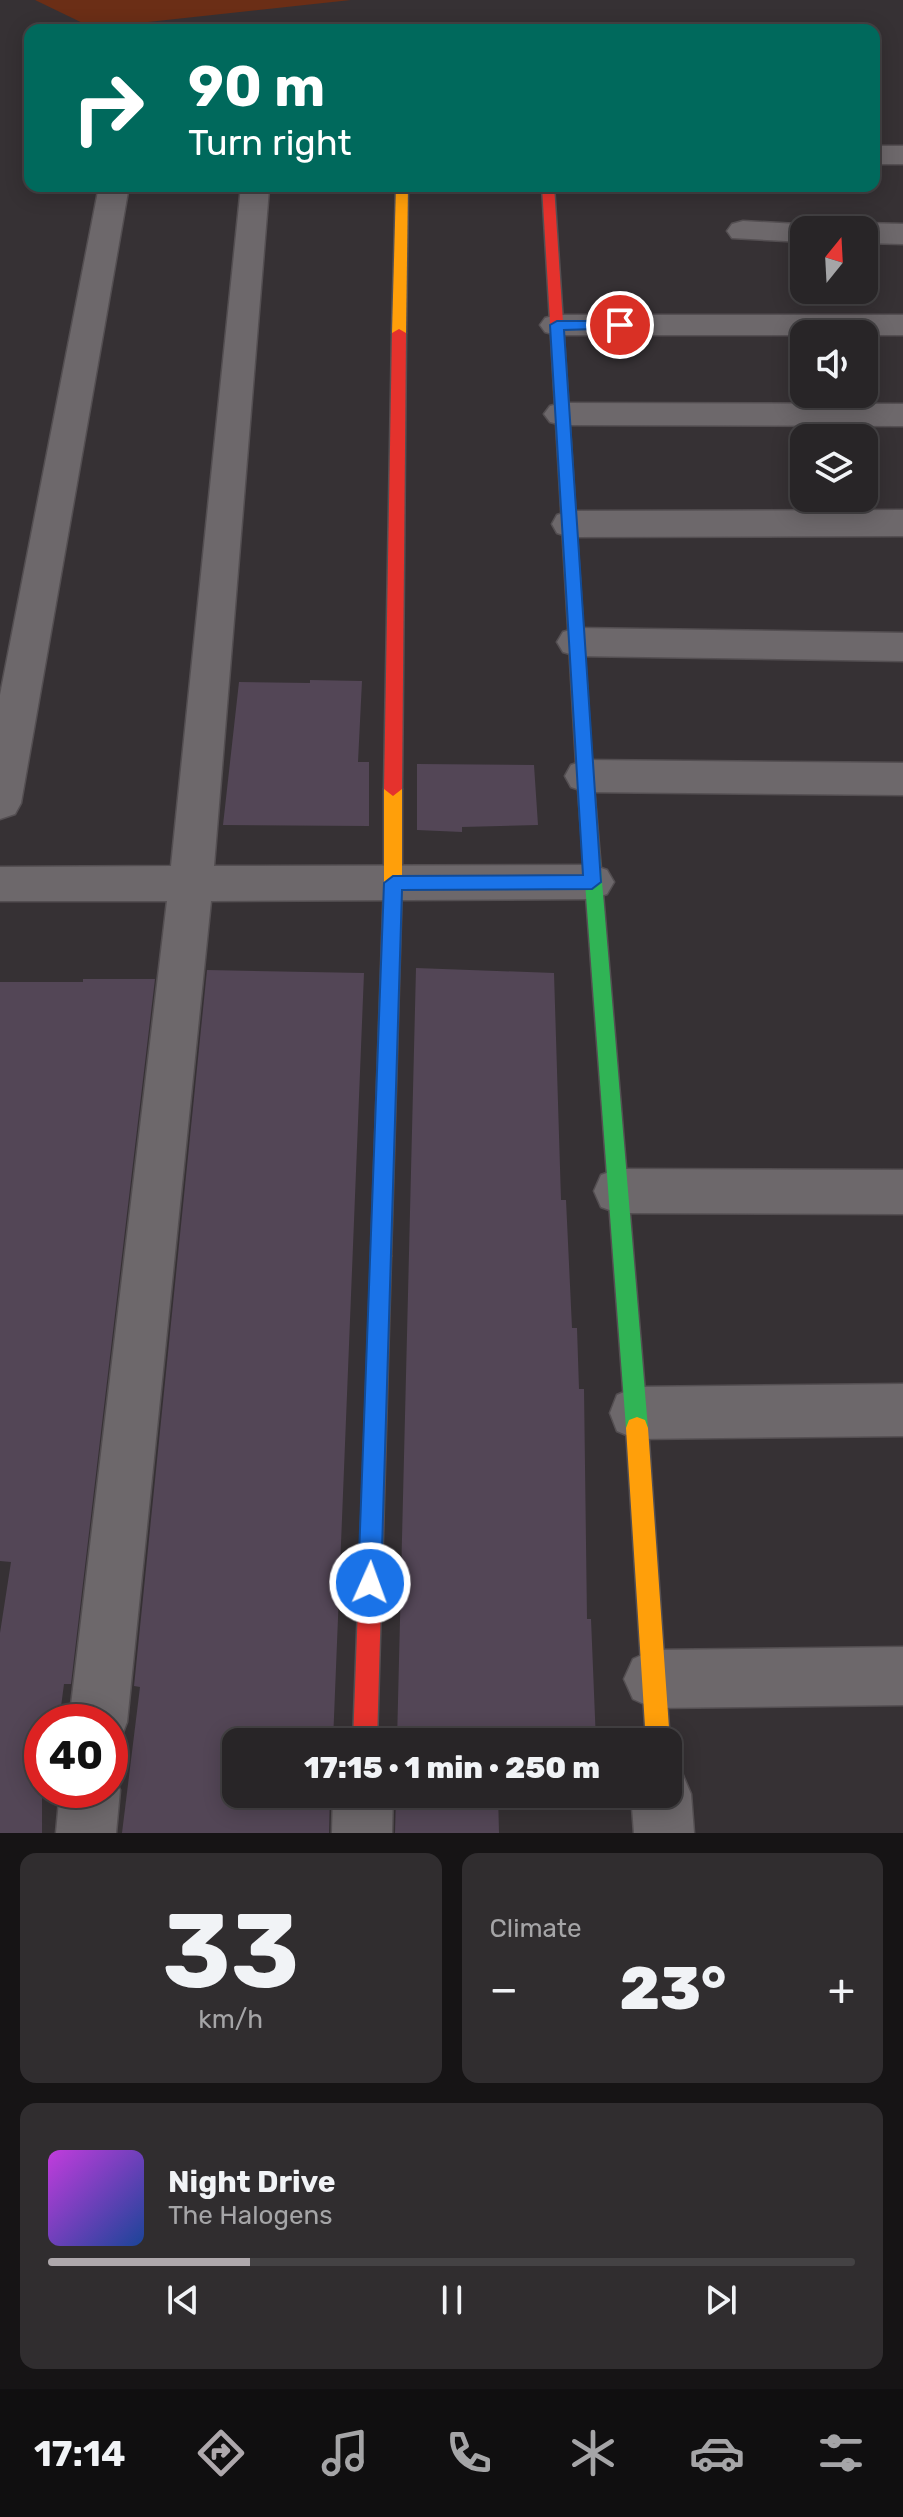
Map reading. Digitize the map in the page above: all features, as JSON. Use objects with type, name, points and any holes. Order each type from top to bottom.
[{"type":"street","points":[[880,155],[903,155]]},
{"type":"street","points":[[0,803],[113,192]]},
{"type":"street","points":[[100,1704],[191,883],[254,192]]},
{"type":"street","points":[[365,1728],[393,883],[393,630],[402,192]]},
{"type":"street","points":[[548,192],[592,882],[636,1413],[657,1728]]},
{"type":"street","points":[[743,231],[790,232]]},
{"type":"street","points":[[878,233],[903,234]]},
{"type":"street","points":[[557,325],[903,325]]},
{"type":"street","points":[[562,414],[903,415]]},
{"type":"street","points":[[570,524],[903,523]]},
{"type":"street","points":[[577,642],[903,647]]},
{"type":"street","points":[[586,776],[903,779]]},
{"type":"street","points":[[0,884],[592,882]]},
{"type":"street","points":[[618,1191],[903,1192]]},
{"type":"street","points":[[636,1413],[903,1410]]},
{"type":"street","points":[[653,1679],[903,1676]]},
{"type":"street","points":[[86,1833],[88,1808]]},
{"type":"street","points":[[362,1833],[363,1808]]},
{"type":"street","points":[[662,1808],[664,1833]]},
{"type":"shaded area","points":[[35,0],[351,0],[130,24],[85,24]]},
{"type":"building","points":[[310,680],[362,681],[358,762],[369,762],[369,826],[223,825],[239,682],[310,683]]},
{"type":"building","points":[[417,764],[534,765],[538,825],[462,827],[462,832],[417,830]]},
{"type":"building","points":[[416,968],[554,973],[561,1200],[566,1200],[572,1328],[577,1328],[579,1389],[584,1389],[587,1619],[591,1619],[595,1728],[397,1728]]},
{"type":"building","points":[[207,970],[364,973],[334,1728],[222,1728],[222,1808],[330,1808],[329,1833],[122,1833],[125,1808],[128,1808],[140,1687],[134,1686]]},
{"type":"building","points":[[83,979],[155,979],[71,1684],[64,1684],[61,1704],[24,1704],[24,1808],[42,1808],[42,1833],[0,1833],[0,1633],[11,1562],[0,1561],[0,982],[83,982]]},
{"type":"building","points":[[396,1808],[498,1808],[499,1833],[395,1833]]},
{"type":"traffic: fast","points":[[584,763],[637,1428]]},
{"type":"traffic: slow","points":[[399,333],[402,192]]},
{"type":"traffic: slow","points":[[381,1256],[393,883],[393,789]]},
{"type":"traffic: slow","points":[[637,1428],[657,1728]]},
{"type":"traffic: jam","points":[[548,192],[584,763]]},
{"type":"traffic: jam","points":[[393,789],[399,333]]},
{"type":"traffic: jam","points":[[365,1728],[381,1256]]},
{"type":"route","points":[[370,1583],[393,883],[592,882],[557,325],[620,325]]}]
